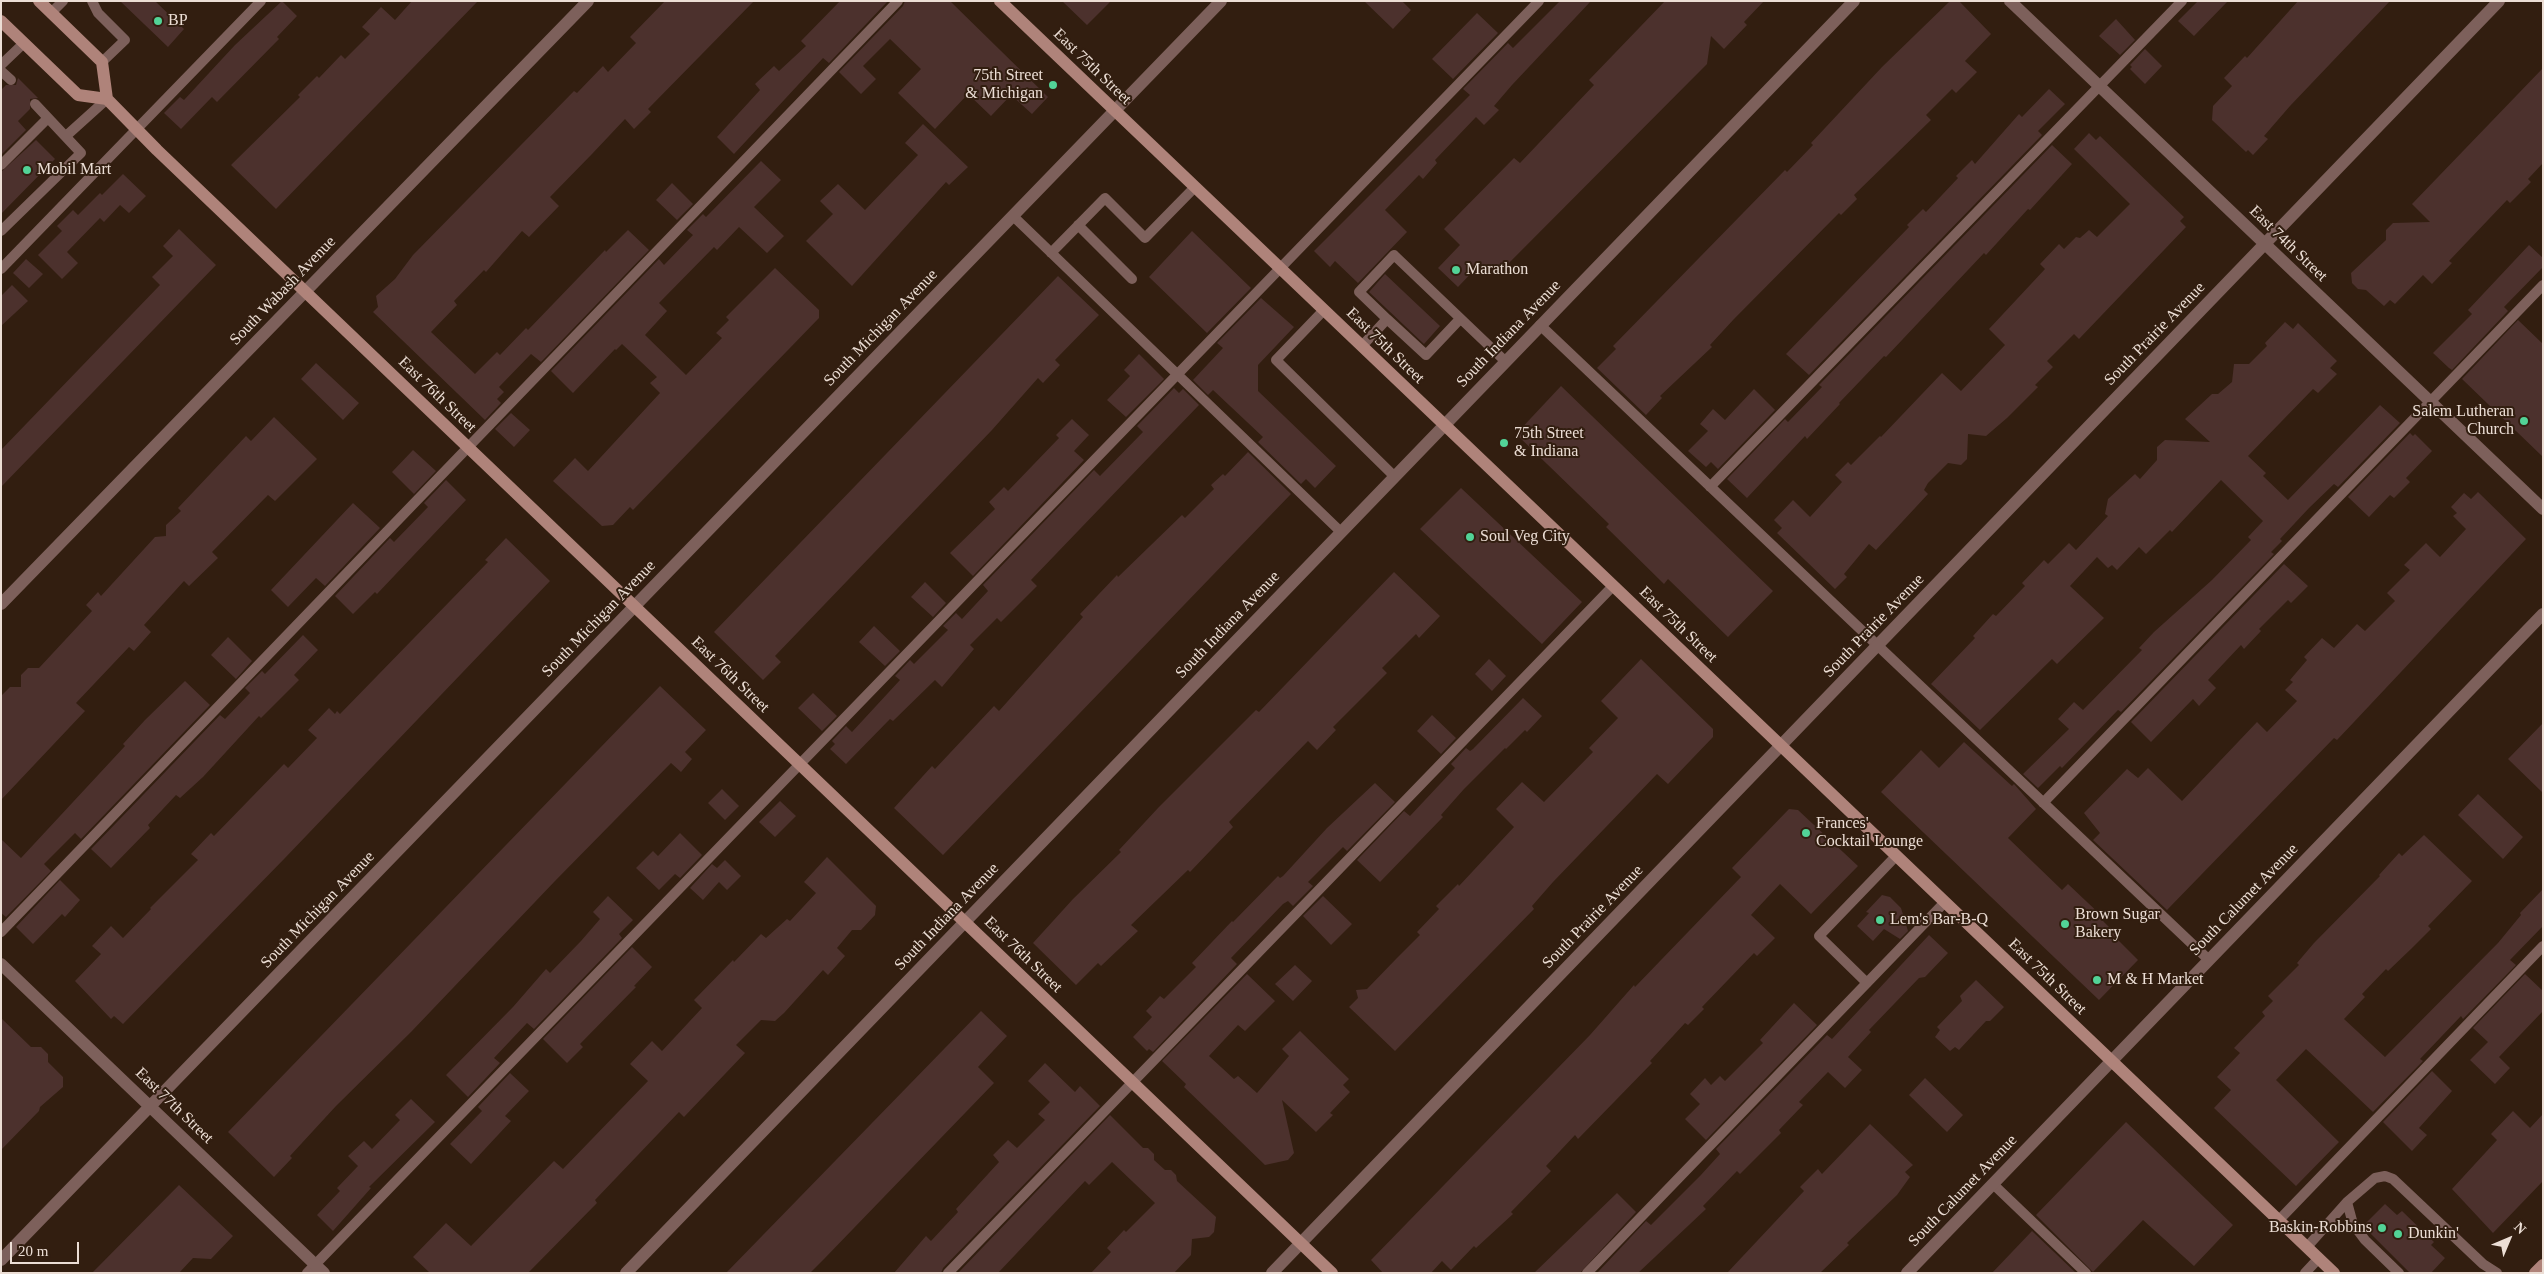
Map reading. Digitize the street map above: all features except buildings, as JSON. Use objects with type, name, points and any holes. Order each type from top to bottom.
[{"type":"street","points":[[1,20],[78,95],[107,99],[102,62],[39,1]]},
{"type":"street","name":"South Wabash Avenue","points":[[1,604],[588,1]]},
{"type":"street","name":"East 75th Street","points":[[1000,1],[2334,1273]]},
{"type":"street","name":"South Michigan Avenue","points":[[1,1260],[1221,1]]},
{"type":"street","name":"South Indiana Avenue","points":[[626,1273],[1854,1]]},
{"type":"street","name":"East 74th Street","points":[[2010,1],[2543,509]]},
{"type":"street","name":"South Prairie Avenue","points":[[1272,1273],[2499,1]]},
{"type":"street","name":"East 76th Street","points":[[107,99],[305,292],[1332,1273]]},
{"type":"street","name":"South Calumet Avenue","points":[[1907,1273],[2543,614]]},
{"type":"street","name":"East 77th Street","points":[[1,964],[150,1106],[315,1270]]},
{"type":"street","points":[[2535,1273],[2543,1264]]},
{"type":"lane","points":[[52,13],[63,1]]},
{"type":"lane","points":[[92,1],[98,13],[125,40],[102,62]]},
{"type":"lane","points":[[1,269],[261,1]]},
{"type":"lane","points":[[1,932],[898,1]]},
{"type":"lane","points":[[315,1270],[800,764],[1539,1]]},
{"type":"lane","points":[[1710,487],[2182,1]]},
{"type":"lane","points":[[1,66],[24,43]]},
{"type":"lane","points":[[1,71],[11,80]]},
{"type":"lane","points":[[66,136],[107,99]]},
{"type":"lane","points":[[1,231],[81,153],[35,104]]},
{"type":"lane","points":[[1,164],[48,118]]},
{"type":"lane","points":[[1051,253],[1105,198],[1145,238],[1195,187]]},
{"type":"lane","points":[[1012,216],[1341,532]]},
{"type":"lane","points":[[1078,225],[1132,279]]},
{"type":"lane","points":[[1460,319],[1426,355],[1359,292],[1394,255],[1505,362]]},
{"type":"lane","points":[[2043,803],[2543,285]]},
{"type":"lane","points":[[1324,310],[1276,360],[1394,476]]},
{"type":"lane","points":[[1362,346],[1387,319]]},
{"type":"lane","points":[[1540,325],[2208,960]]},
{"type":"lane","points":[[948,1273],[1613,586]]},
{"type":"lane","points":[[1867,983],[1819,936],[1896,856]]},
{"type":"lane","points":[[1587,1273],[1945,902]]},
{"type":"lane","points":[[2279,1220],[2543,946]]},
{"type":"lane","points":[[2307,1247],[2347,1202],[2375,1178],[2385,1176],[2392,1179],[2483,1264],[2497,1273]]},
{"type":"lane","points":[[1993,1184],[2086,1273]]},
{"type":"lane","points":[[2347,1202],[2353,1224],[2365,1240],[2399,1273]]},
{"type":"lane","points":[[2305,1273],[2319,1258]]},
{"type":"place","name":"BP","points":[[158,21]]},
{"type":"place","name":"75th Street & Michigan","points":[[1053,85]]},
{"type":"place","name":"Mobil Mart","points":[[27,170]]},
{"type":"place","name":"Marathon","points":[[1456,270]]},
{"type":"place","name":"Salem Lutheran Church","points":[[2524,421]]},
{"type":"place","name":"75th Street & Indiana","points":[[1504,443]]},
{"type":"place","name":"Soul Veg City","points":[[1470,537]]},
{"type":"place","name":"Frances' Cocktail Lounge","points":[[1806,833]]},
{"type":"place","name":"Lem's Bar-B-Q","points":[[1880,920]]},
{"type":"place","name":"Brown Sugar Bakery","points":[[2065,924]]},
{"type":"place","name":"M & H Market","points":[[2097,980]]},
{"type":"place","name":"Baskin-Robbins","points":[[2382,1228]]},
{"type":"place","name":"Dunkin'","points":[[2398,1234]]}]
